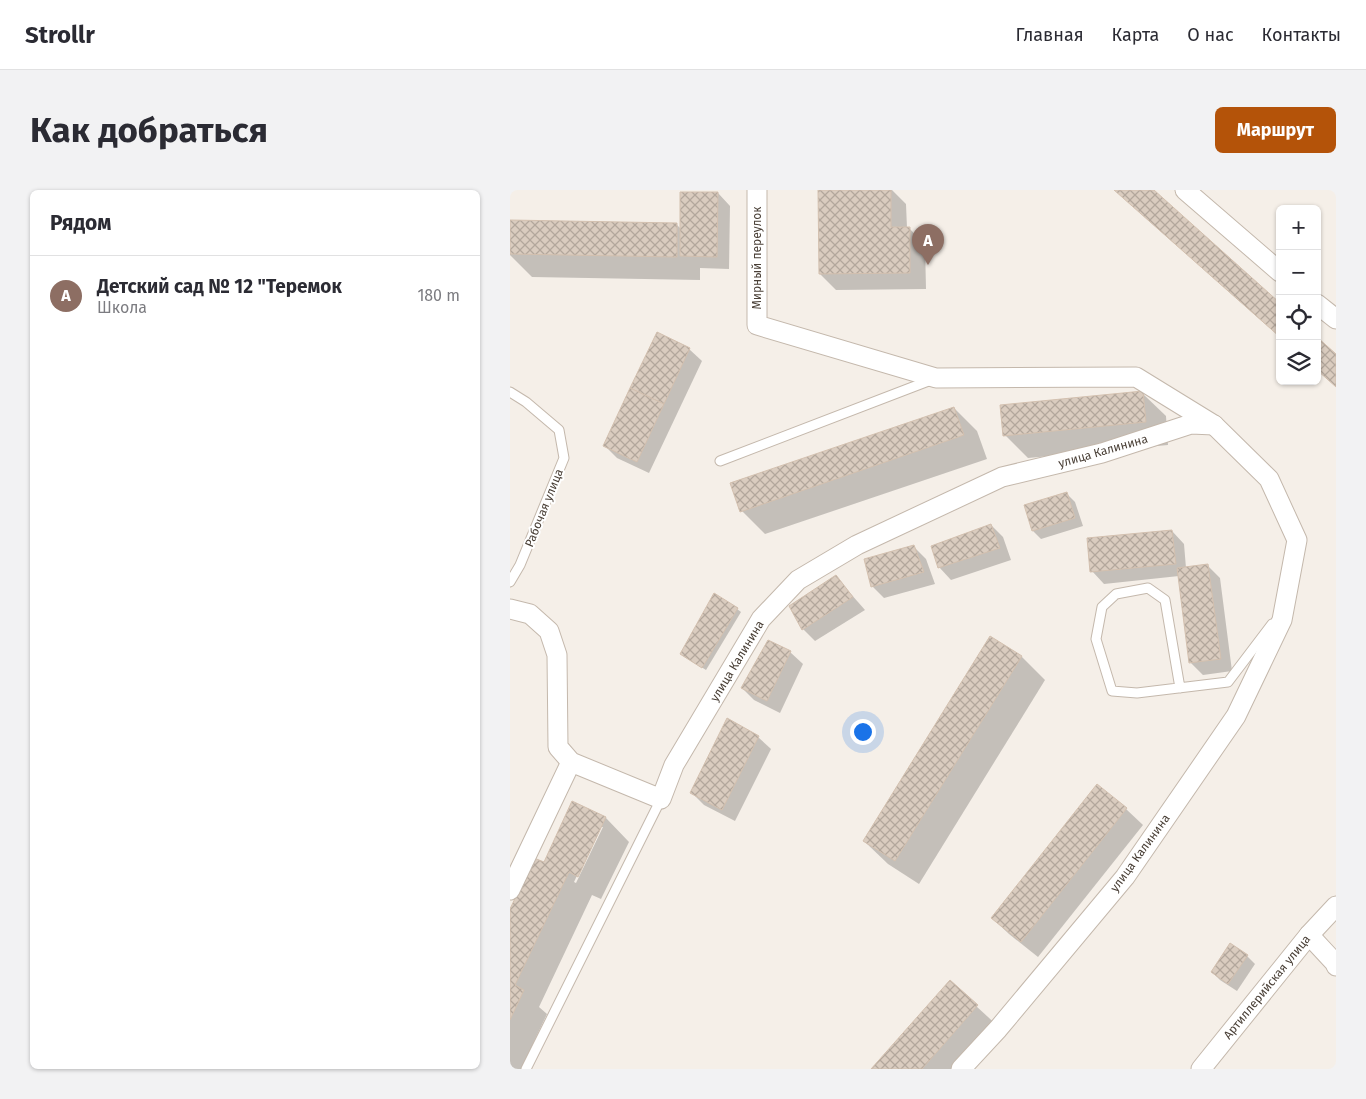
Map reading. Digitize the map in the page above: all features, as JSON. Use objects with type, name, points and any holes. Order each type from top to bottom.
[{"type":"street","name":"Мирный переулок","points":[[757,190],[757,325],[936,378]]},
{"type":"street","points":[[1185,190],[1222,224],[1276,269]]},
{"type":"street","points":[[1321,307],[1336,319]]},
{"type":"street","points":[[936,378],[1136,377],[1214,425]]},
{"type":"street","name":"улица Калинина","points":[[661,799],[674,765],[761,619],[798,580],[857,544],[1002,477],[1102,453],[1191,424],[1214,425],[1269,479],[1297,540],[1282,620],[1236,716],[1125,877],[998,1029],[961,1069]]},
{"type":"street","points":[[510,609],[530,614],[548,631],[557,655],[558,747],[571,762],[661,799]]},
{"type":"street","points":[[510,890],[571,762]]},
{"type":"street","name":"Артиллерийская улица","points":[[1201,1069],[1309,935],[1336,906]]},
{"type":"street","points":[[1309,935],[1336,966]]},
{"type":"lane","points":[[720,461],[936,378]]},
{"type":"lane","name":"Рабочая улица","points":[[510,392],[526,402],[559,430],[564,458],[520,565],[510,582]]},
{"type":"lane","points":[[1180,688],[1165,600],[1148,588],[1116,594],[1102,607],[1096,639],[1112,692],[1137,693],[1180,688],[1228,682],[1284,608]]},
{"type":"lane","name":"улица Калинина","points":[[526,1069],[661,799]]},
{"type":"building","points":[[818,190],[891,190],[891,227],[910,227],[910,273],[819,274]]},
{"type":"building","points":[[1114,190],[1154,190],[1276,299],[1276,333]]},
{"type":"building","points":[[680,192],[718,192],[717,257],[680,256]]},
{"type":"building","points":[[510,220],[677,223],[677,257],[510,254]]},
{"type":"building","points":[[657,332],[690,348],[664,404],[630,388]]},
{"type":"building","points":[[1321,341],[1336,354],[1336,387],[1321,374]]},
{"type":"building","points":[[630,388],[664,404],[637,462],[603,446]]},
{"type":"building","points":[[1143,391],[1146,422],[1003,436],[1000,405]]},
{"type":"building","points":[[954,407],[964,435],[740,512],[730,483]]},
{"type":"building","points":[[1067,492],[1075,518],[1032,531],[1024,505]]},
{"type":"building","points":[[991,524],[1000,548],[938,568],[931,546]]},
{"type":"building","points":[[1172,530],[1176,564],[1090,572],[1087,538]]},
{"type":"building","points":[[914,545],[924,572],[871,587],[864,559]]},
{"type":"building","points":[[1208,564],[1221,659],[1189,663],[1177,568]]},
{"type":"building","points":[[836,575],[853,597],[802,630],[789,606]]},
{"type":"building","points":[[714,593],[738,608],[702,668],[680,654]]},
{"type":"building","points":[[990,636],[1022,656],[895,861],[863,841]]},
{"type":"building","points":[[768,640],[791,651],[767,701],[741,688]]},
{"type":"building","points":[[727,718],[759,736],[722,810],[690,793]]},
{"type":"building","points":[[1097,784],[1127,808],[1021,942],[991,918]]},
{"type":"building","points":[[572,801],[606,817],[578,877],[569,872],[515,985],[524,990],[510,1020],[510,909],[534,858],[544,862]]},
{"type":"building","points":[[1230,943],[1248,955],[1228,984],[1211,972]]},
{"type":"building","points":[[950,980],[978,1005],[922,1069],[871,1069]]},
{"type":"place","name":"Детский сад № 12 \"Теремок","points":[[928,265]]}]
